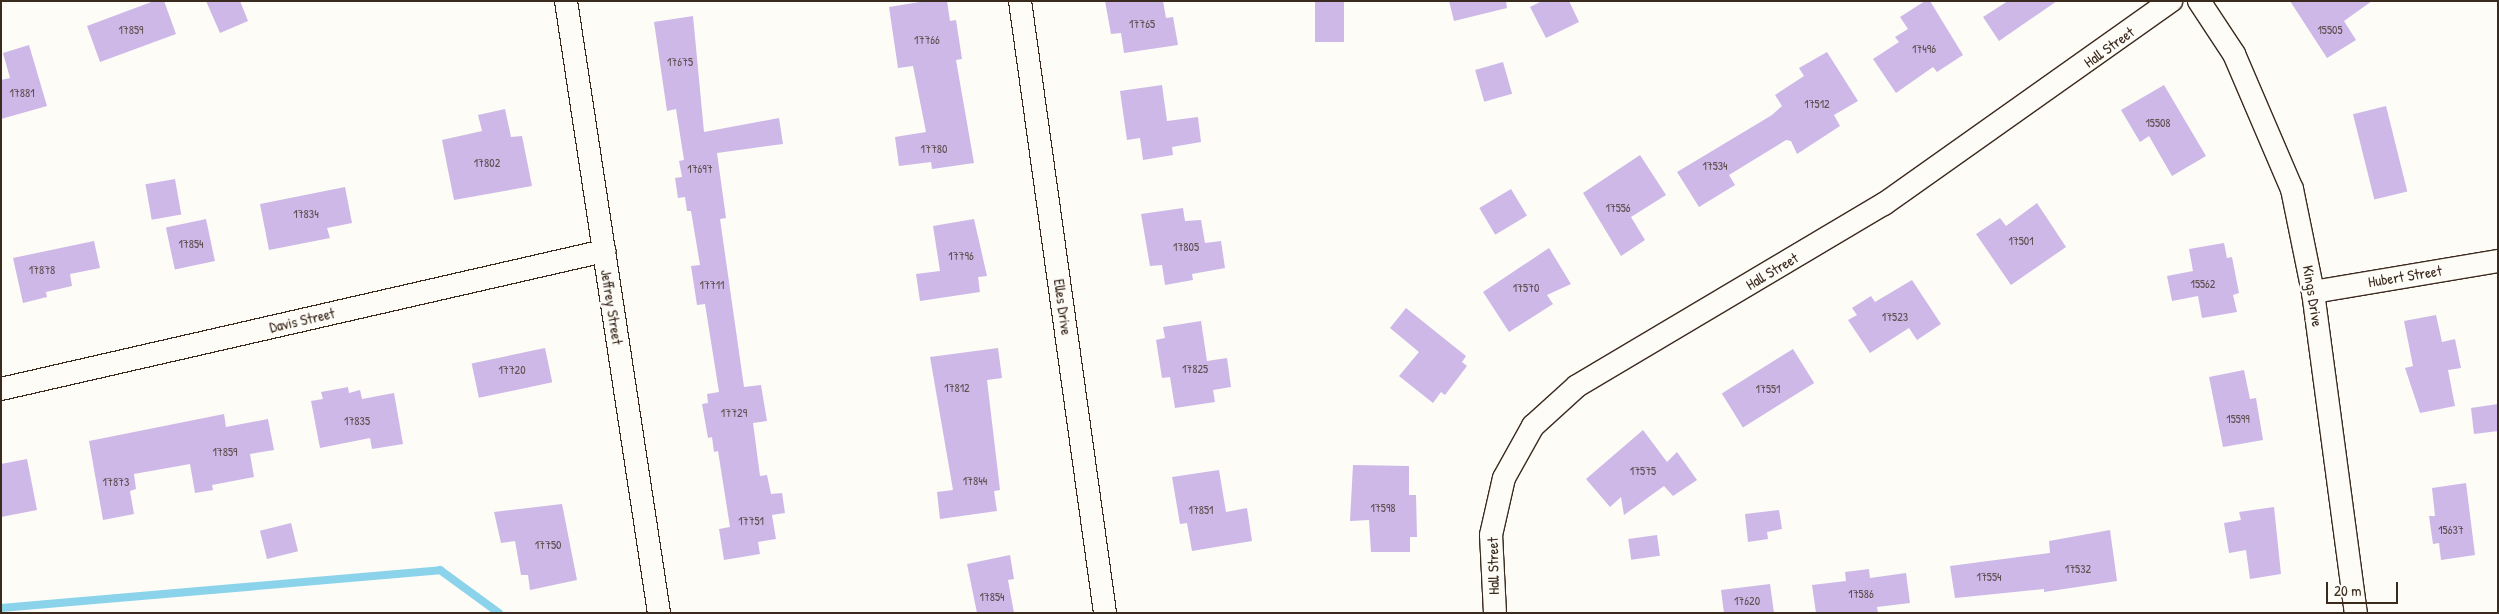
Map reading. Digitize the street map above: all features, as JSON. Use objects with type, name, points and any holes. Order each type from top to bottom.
[{"type":"street","name":"Jeffrey Street","points":[[566,1],[659,613]]},
{"type":"street","name":"Elles Drive","points":[[1020,1],[1105,613]]},
{"type":"street","name":"Hall Street","points":[[1495,613],[1491,535],[1504,478],[1533,426],[1577,386],[1884,204],[2171,1]]},
{"type":"street","name":"Kings Drive","points":[[2199,1],[2234,54],[2292,189],[2313,292],[2356,613]]},
{"type":"street","name":"Davis Street","points":[[1,389],[604,251]]},
{"type":"street","name":"Hubert Street","points":[[2313,292],[2498,261]]},
{"type":"building","points":[[154,1],[164,1],[176,34],[100,62],[87,26]]},
{"type":"building","points":[[206,1],[240,1],[248,21],[220,33]]},
{"type":"building","points":[[926,1],[947,1],[950,21],[956,20],[962,59],[956,60],[974,163],[932,169],[931,162],[899,166],[895,137],[926,132],[913,66],[898,68],[889,7]]},
{"type":"building","points":[[1105,1],[1163,1],[1166,18],[1173,17],[1178,45],[1124,53],[1121,33],[1111,34]]},
{"type":"building","points":[[1315,1],[1344,1],[1344,42],[1315,42]]},
{"type":"building","points":[[1449,1],[1506,1],[1507,8],[1454,21]]},
{"type":"building","points":[[1542,1],[1569,1],[1579,22],[1546,38],[1530,7]]},
{"type":"building","points":[[1925,1],[1930,1],[1963,55],[1937,72],[1933,67],[1896,93],[1873,59],[1899,42],[1895,37],[1908,29],[1900,17]]},
{"type":"building","points":[[2008,1],[2057,1],[1999,41],[1983,17]]},
{"type":"building","points":[[2290,1],[2372,1],[2344,21],[2356,40],[2327,58]]},
{"type":"building","points":[[693,16],[704,132],[779,118],[783,144],[717,153],[726,218],[720,219],[744,387],[761,385],[767,421],[753,423],[760,476],[767,475],[771,494],[782,493],[785,513],[772,515],[776,539],[758,542],[760,554],[724,560],[719,529],[730,527],[718,451],[714,452],[712,437],[708,438],[702,404],[708,403],[707,394],[719,392],[705,304],[697,305],[691,266],[700,265],[691,211],[687,211],[685,197],[678,198],[675,178],[682,177],[679,161],[684,160],[676,109],[667,111],[654,22]]},
{"type":"building","points":[[29,45],[47,106],[1,119],[1,80],[10,78],[3,53]]},
{"type":"building","points":[[1827,52],[1858,101],[1834,115],[1840,126],[1797,154],[1791,141],[1786,140],[1729,175],[1735,185],[1699,207],[1677,172],[1772,115],[1782,106],[1775,95],[1804,76],[1799,68]]},
{"type":"building","points":[[1503,62],[1512,94],[1484,102],[1475,70]]},
{"type":"building","points":[[1162,85],[1167,121],[1198,117],[1201,142],[1172,147],[1173,155],[1143,160],[1140,138],[1127,140],[1120,91]]},
{"type":"building","points":[[2164,85],[2206,156],[2172,176],[2149,136],[2140,142],[2121,110]]},
{"type":"building","points":[[2386,106],[2407,191],[2374,200],[2353,114]]},
{"type":"building","points":[[505,109],[511,137],[522,136],[532,186],[454,200],[442,140],[482,131],[478,115]]},
{"type":"building","points":[[1640,155],[1666,195],[1631,217],[1645,240],[1621,256],[1583,193]]},
{"type":"building","points":[[175,179],[181,214],[152,220],[145,184]]},
{"type":"building","points":[[345,187],[352,223],[327,228],[330,238],[269,250],[260,204]]},
{"type":"building","points":[[1511,189],[1527,216],[1495,235],[1479,208]]},
{"type":"building","points":[[2037,203],[2066,247],[2011,285],[1976,234],[2000,218],[2006,226]]},
{"type":"building","points":[[1183,208],[1185,221],[1201,220],[1205,243],[1221,241],[1225,268],[1192,274],[1193,280],[1165,285],[1162,265],[1150,266],[1141,214]]},
{"type":"building","points":[[206,219],[215,261],[175,270],[166,228]]},
{"type":"building","points":[[974,219],[987,276],[978,277],[980,292],[920,301],[916,274],[940,271],[933,226]]},
{"type":"building","points":[[94,241],[100,268],[70,274],[72,286],[46,292],[47,297],[23,303],[13,258]]},
{"type":"building","points":[[2224,243],[2227,258],[2232,257],[2239,293],[2233,295],[2237,312],[2202,318],[2198,296],[2172,301],[2167,276],[2193,271],[2189,249]]},
{"type":"building","points":[[1549,248],[1571,284],[1547,295],[1553,304],[1509,332],[1483,292]]},
{"type":"building","points":[[1912,280],[1941,324],[1917,340],[1909,328],[1870,353],[1848,320],[1857,315],[1852,308],[1871,296],[1875,302]]},
{"type":"building","points":[[1406,308],[1466,356],[1462,362],[1467,366],[1445,395],[1441,392],[1433,403],[1399,376],[1419,352],[1390,328]]},
{"type":"building","points":[[2436,315],[2442,342],[2455,339],[2461,368],[2448,370],[2455,406],[2420,413],[2405,368],[2413,366],[2404,321]]},
{"type":"building","points":[[1201,321],[1207,361],[1227,358],[1231,387],[1213,390],[1215,402],[1175,408],[1170,377],[1162,378],[1156,340],[1165,338],[1163,327]]},
{"type":"building","points":[[545,348],[552,382],[479,398],[472,364]]},
{"type":"building","points":[[998,348],[1002,378],[987,380],[1000,490],[994,491],[997,511],[940,519],[937,492],[953,490],[930,357]]},
{"type":"building","points":[[1793,349],[1814,383],[1743,427],[1722,394]]},
{"type":"building","points":[[2244,370],[2250,399],[2256,398],[2263,440],[2223,447],[2209,377]]},
{"type":"building","points":[[348,387],[349,393],[360,390],[362,399],[394,393],[403,444],[372,449],[370,438],[320,448],[311,401],[323,399],[321,392]]},
{"type":"building","points":[[2498,404],[2498,431],[2474,434],[2471,408]]},
{"type":"building","points":[[224,414],[226,427],[268,419],[274,450],[250,454],[254,477],[212,485],[213,490],[195,493],[190,464],[134,474],[136,489],[130,491],[134,514],[103,520],[89,441]]},
{"type":"building","points":[[1643,430],[1667,462],[1677,452],[1697,480],[1673,496],[1664,486],[1624,515],[1621,497],[1610,507],[1586,479]]},
{"type":"building","points":[[27,459],[37,510],[1,517],[1,464]]},
{"type":"building","points":[[1353,465],[1409,466],[1409,495],[1416,495],[1417,537],[1410,537],[1410,552],[1371,552],[1369,520],[1350,521]]},
{"type":"building","points":[[1219,470],[1226,512],[1247,508],[1252,541],[1192,551],[1187,523],[1180,524],[1172,477]]},
{"type":"building","points":[[2466,483],[2475,555],[2441,560],[2439,543],[2433,544],[2429,516],[2435,516],[2432,488]]},
{"type":"building","points":[[562,504],[577,580],[530,590],[528,575],[521,575],[515,541],[501,543],[494,512]]},
{"type":"building","points":[[2274,507],[2281,574],[2250,579],[2246,550],[2229,553],[2224,523],[2241,520],[2239,512]]},
{"type":"building","points":[[1779,510],[1782,529],[1767,532],[1768,539],[1748,542],[1745,514]]},
{"type":"building","points":[[291,523],[298,551],[267,559],[260,531]]},
{"type":"building","points":[[2110,530],[2117,581],[2044,592],[2044,589],[1955,598],[1950,566],[2050,553],[2049,541]]},
{"type":"building","points":[[1657,535],[1660,556],[1631,560],[1628,539]]},
{"type":"building","points":[[1010,555],[1014,579],[1008,580],[1014,613],[977,613],[967,564]]},
{"type":"building","points":[[1869,569],[1870,578],[1906,573],[1910,603],[1877,607],[1878,613],[1816,613],[1812,585],[1846,581],[1845,572]]},
{"type":"building","points":[[1770,584],[1774,613],[1724,613],[1721,590]]},
{"type":"waterway","points":[[1,608],[440,570],[499,613]]}]
